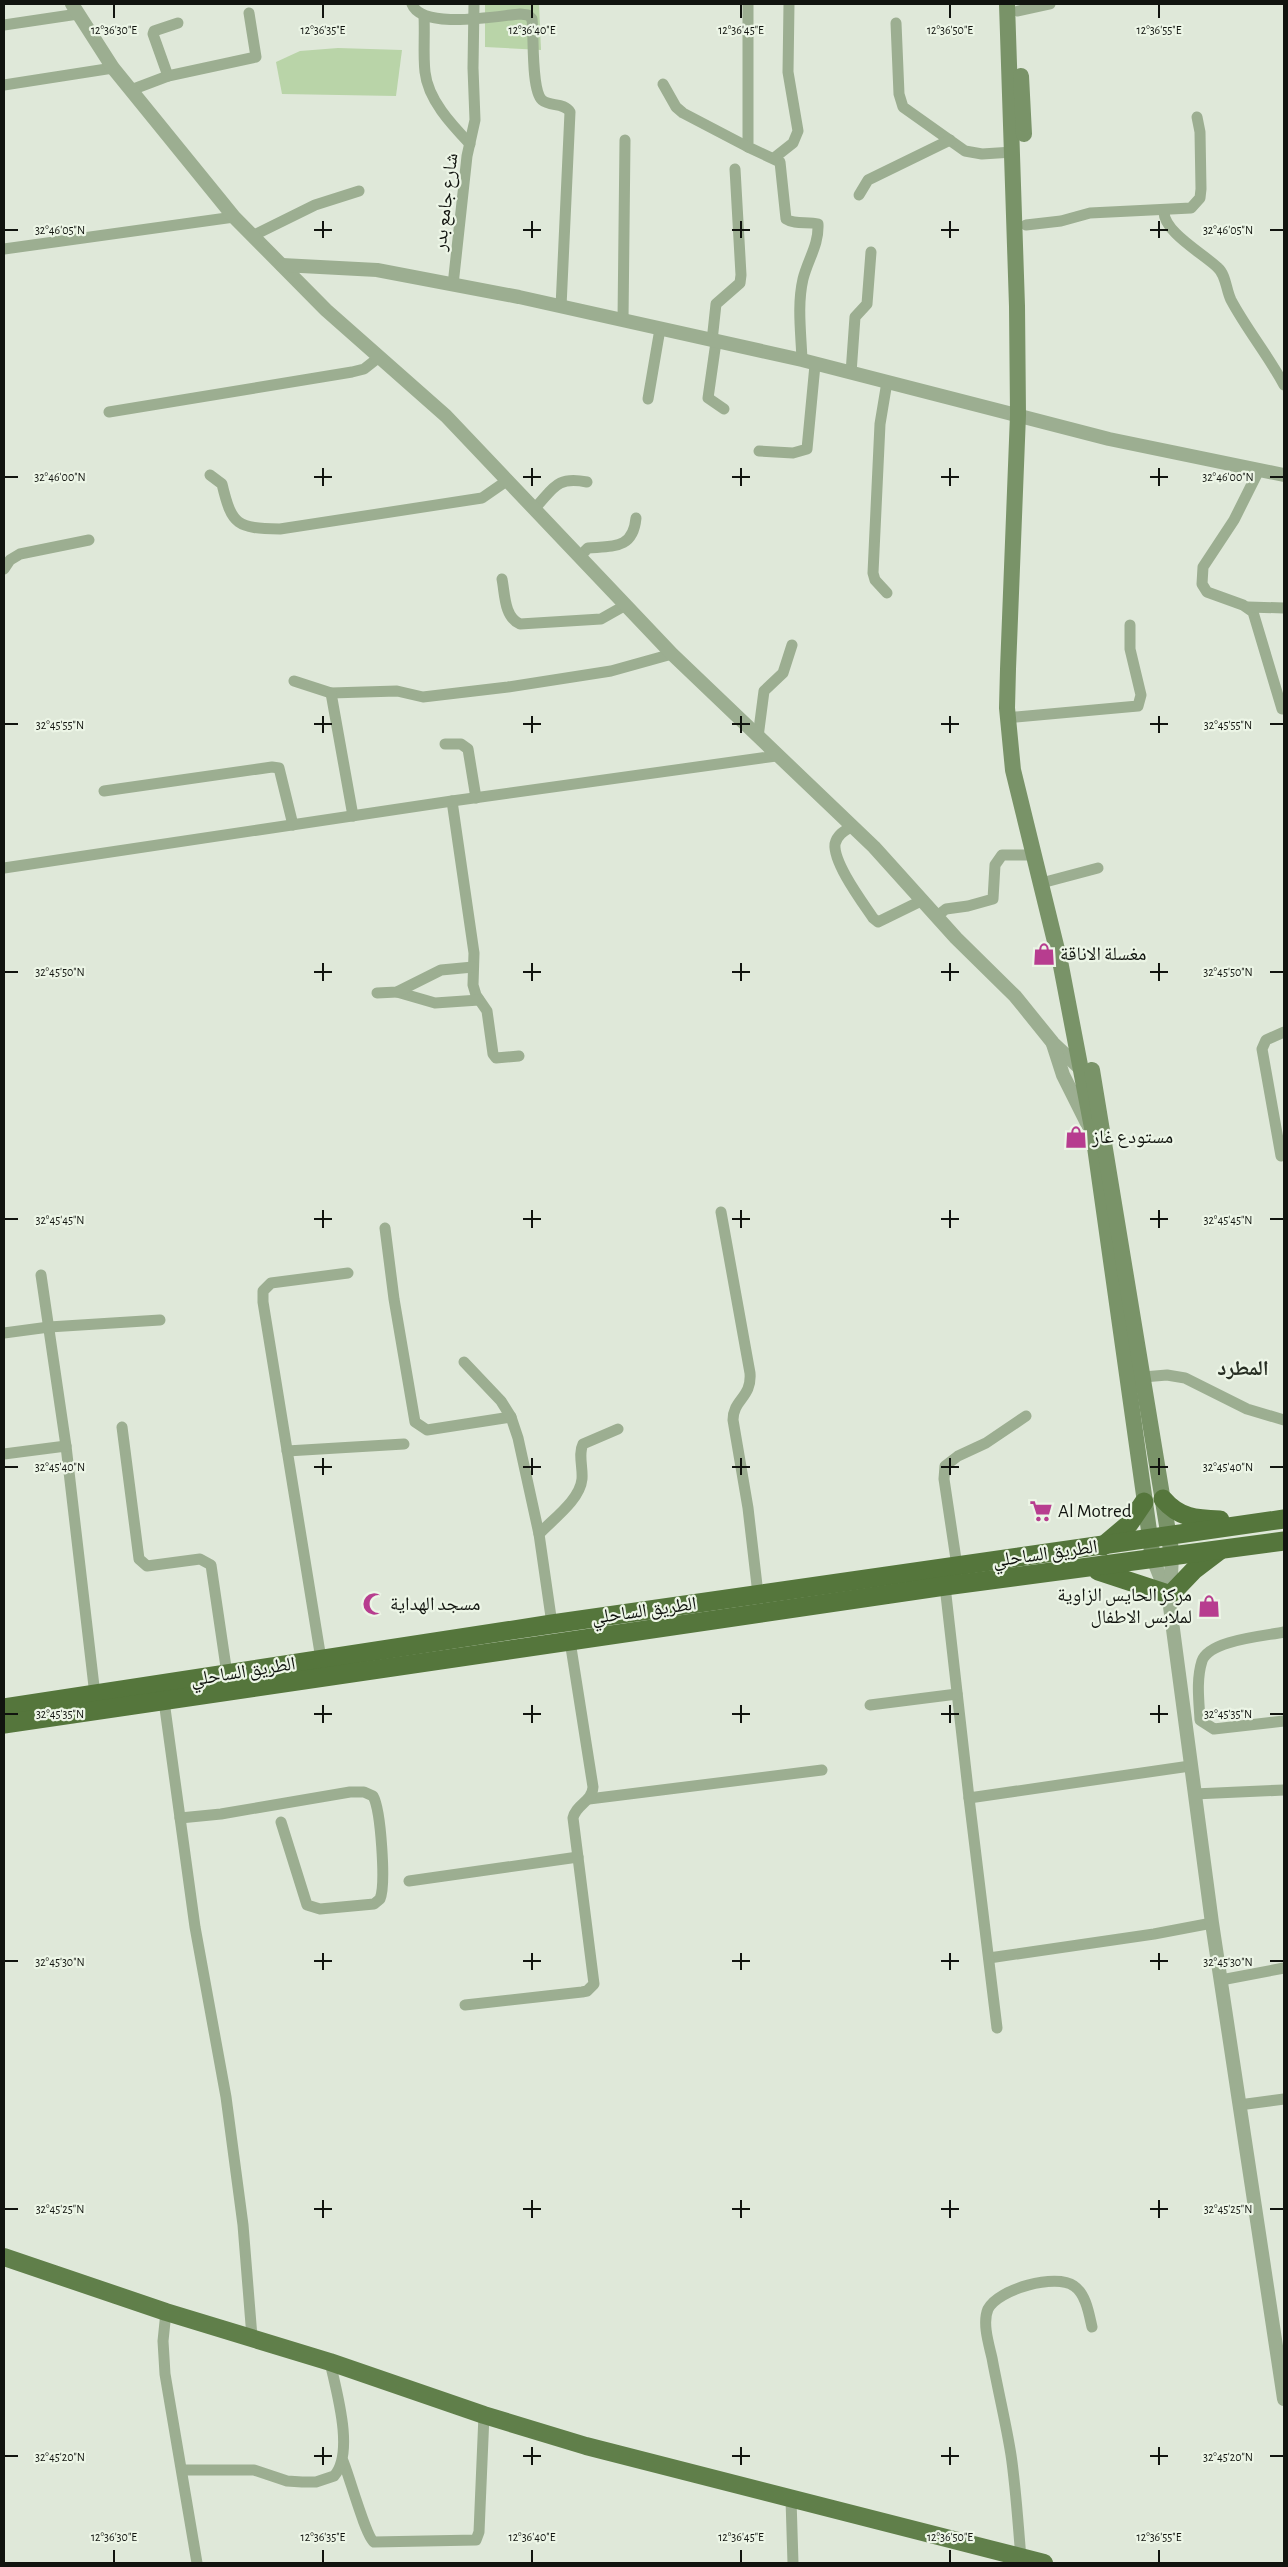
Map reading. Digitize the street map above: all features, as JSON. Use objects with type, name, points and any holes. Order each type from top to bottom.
[{"type":"highway","points":[[1164,1499],[1180,1515],[1195,1519],[1232,1521],[1243,1525]]},
{"type":"highway","points":[[1102,1546],[1129,1524],[1144,1502]]},
{"type":"highway","name":"الطريق الساحلي","points":[[4,1708],[552,1624],[1149,1540],[1284,1519]]},
{"type":"highway","name":"الطريق الساحلي","points":[[4,1724],[945,1586],[1284,1541]]},
{"type":"highway","points":[[1089,1568],[1128,1579],[1168,1595],[1194,1570],[1221,1550]]},
{"type":"main road","points":[[1014,6],[1013,152],[1023,416]]},
{"type":"main road","points":[[1014,6],[1026,225],[1023,416],[1012,669],[1007,708],[1013,770],[1088,1074],[1094,1133],[1153,1559]]},
{"type":"main road","points":[[1012,669],[1021,768],[1075,984],[1088,1074],[1143,1377],[1172,1556]]},
{"type":"main road","points":[[4,2257],[166,2312],[252,2337],[484,2415],[586,2446],[1044,2563]]},
{"type":"street","points":[[412,4],[416,12],[424,16],[447,20],[520,14],[530,16],[533,28],[536,83],[540,98],[544,102],[566,107],[570,112],[562,307]]},
{"type":"street","points":[[470,144],[475,120],[472,68],[474,4]]},
{"type":"street","points":[[748,4],[748,147]]},
{"type":"street","points":[[774,158],[793,143],[798,131],[788,72],[789,4]]},
{"type":"street","points":[[1014,6],[1050,4]]},
{"type":"street","points":[[4,25],[75,9],[113,68],[234,217],[252,236],[378,358],[446,416],[580,556],[624,606],[776,756],[874,847],[937,916],[1015,996],[1052,1043],[1088,1074]]},
{"type":"street","points":[[131,90],[168,76],[256,56],[249,13]]},
{"type":"street","name":"شارع جامع بدر","points":[[424,16],[425,73],[430,88],[447,119],[470,144],[453,285]]},
{"type":"street","points":[[168,76],[153,34],[154,30],[178,23]]},
{"type":"street","points":[[896,23],[901,104],[906,111],[972,153],[1013,152]]},
{"type":"street","points":[[4,84],[113,68]]},
{"type":"street","points":[[663,84],[676,107],[683,113],[748,147],[774,158],[781,165],[786,219],[790,222],[808,221],[818,224],[818,240],[802,281],[803,289],[799,299],[808,362],[807,450],[793,453],[759,451]]},
{"type":"street","points":[[1026,225],[1061,221],[1090,213],[1164,211],[1191,208],[1200,198],[1200,132],[1197,117]]},
{"type":"street","points":[[623,321],[625,140]]},
{"type":"street","points":[[859,196],[868,180],[950,140]]},
{"type":"street","points":[[724,408],[708,398],[716,304],[740,283],[741,276],[735,169]]},
{"type":"street","points":[[252,236],[315,204],[360,191]]},
{"type":"street","points":[[1164,211],[1166,224],[1222,272],[1231,299],[1249,331],[1268,356],[1284,385]]},
{"type":"street","points":[[4,249],[234,217]]},
{"type":"street","points":[[852,373],[855,317],[868,304],[871,252]]},
{"type":"street","points":[[282,265],[377,270],[562,307],[808,362],[1108,439],[1284,475]]},
{"type":"street","points":[[648,399],[660,329]]},
{"type":"street","points":[[109,412],[352,372],[364,369],[378,358]]},
{"type":"street","points":[[887,593],[875,580],[873,573],[880,424],[888,382]]},
{"type":"street","points":[[1259,470],[1247,497],[1206,562],[1202,575],[1202,584],[1207,592],[1248,608],[1284,608]]},
{"type":"street","points":[[210,475],[222,484],[228,511],[238,523],[258,528],[280,529],[482,498],[508,480]]},
{"type":"street","points":[[535,508],[560,482],[567,479],[587,482]]},
{"type":"street","points":[[580,556],[588,548],[606,546],[629,539],[635,533],[636,518]]},
{"type":"street","points":[[4,569],[10,560],[20,554],[89,540]]},
{"type":"street","points":[[502,579],[508,610],[512,619],[520,624],[601,619],[624,606]]},
{"type":"street","points":[[1248,608],[1257,620],[1282,709]]},
{"type":"street","points":[[1016,717],[1138,706],[1141,695],[1130,649],[1130,625]]},
{"type":"street","points":[[758,737],[764,691],[783,673],[792,644]]},
{"type":"street","points":[[294,681],[332,693],[397,691],[423,696],[470,691],[610,670],[672,654]]},
{"type":"street","points":[[332,693],[353,816]]},
{"type":"street","points":[[445,744],[461,744],[468,749],[476,798]]},
{"type":"street","points":[[4,866],[776,756]]},
{"type":"street","points":[[104,791],[272,767],[279,768],[293,825]]},
{"type":"street","points":[[452,801],[474,953],[473,985],[479,1000],[487,1011],[492,1054],[496,1058],[502,1059],[518,1056]]},
{"type":"street","points":[[851,827],[840,834],[835,845],[840,864],[873,918],[878,922],[923,900]]},
{"type":"street","points":[[937,916],[946,908],[968,906],[993,898],[995,865],[1002,855],[1033,855]]},
{"type":"street","points":[[1049,881],[1098,868]]},
{"type":"street","points":[[397,992],[441,970],[473,968]]},
{"type":"street","points":[[377,993],[397,992],[436,1003],[479,1000]]},
{"type":"street","points":[[1281,1156],[1262,1049],[1266,1040],[1284,1032]]},
{"type":"street","points":[[1052,1043],[1063,1075],[1077,1101],[1084,1120],[1094,1133]]},
{"type":"street","points":[[721,1212],[750,1373],[750,1389],[733,1411],[758,1594]]},
{"type":"street","points":[[385,1228],[394,1299],[415,1422],[427,1430],[511,1417]]},
{"type":"street","points":[[321,1659],[263,1302],[263,1291],[271,1283],[348,1273]]},
{"type":"street","points":[[41,1276],[66,1446],[95,1695]]},
{"type":"street","points":[[4,1333],[49,1327],[160,1320]]},
{"type":"street","points":[[464,1362],[501,1401],[511,1417],[518,1438],[539,1534],[552,1624]]},
{"type":"street","points":[[1143,1377],[1167,1375],[1185,1378],[1247,1409],[1284,1420]]},
{"type":"street","points":[[957,1566],[944,1479],[945,1466],[958,1456],[986,1443],[1026,1416]]},
{"type":"street","points":[[122,1426],[138,1559],[147,1566],[200,1559],[211,1565],[228,1674]]},
{"type":"street","points":[[539,1534],[579,1490],[582,1477],[581,1448],[583,1444],[618,1429]]},
{"type":"street","points":[[287,1451],[404,1444]]},
{"type":"street","points":[[4,1454],[66,1446]]},
{"type":"street","points":[[1172,1556],[1168,1595],[1190,1766],[1284,2399]]},
{"type":"street","points":[[1153,1559],[1168,1595]]},
{"type":"street","points":[[945,1586],[997,2028]]},
{"type":"street","points":[[1284,1632],[1237,1640],[1217,1647],[1202,1659],[1199,1679],[1200,1720],[1205,1725],[1214,1729],[1284,1721]]},
{"type":"street","points":[[570,1641],[593,1787],[589,1799]]},
{"type":"street","points":[[870,1705],[957,1694]]},
{"type":"street","points":[[164,1701],[170,1761],[180,1818],[194,1926],[226,2097],[242,2225],[252,2337]]},
{"type":"street","points":[[969,1798],[1190,1766]]},
{"type":"street","points":[[465,2005],[582,1992],[587,1991],[594,1984],[573,1818],[579,1807],[589,1799],[822,1770]]},
{"type":"street","points":[[1194,1794],[1284,1790]]},
{"type":"street","points":[[180,1818],[221,1814],[350,1792],[364,1792],[373,1796],[379,1814],[383,1886],[380,1900],[374,1904],[320,1909],[307,1905],[281,1822]]},
{"type":"street","points":[[409,1881],[578,1857]]},
{"type":"street","points":[[989,1958],[1212,1923]]},
{"type":"street","points":[[1221,1980],[1284,1968]]},
{"type":"street","points":[[1239,2105],[1284,2099]]},
{"type":"street","points":[[1021,2558],[1011,2455],[989,2343],[988,2310],[997,2299],[1012,2290],[1061,2282],[1070,2284],[1080,2292],[1087,2305],[1092,2327]]},
{"type":"street","points":[[166,2312],[163,2341],[165,2374],[197,2563]]},
{"type":"street","points":[[330,2362],[342,2424],[343,2461],[361,2511],[366,2532],[374,2542],[476,2540],[479,2532],[484,2415]]},
{"type":"street","points":[[182,2470],[254,2470],[287,2481],[316,2482],[334,2476],[343,2461]]},
{"type":"street","points":[[791,2499],[793,2563]]},
{"type":"green space","points":[[485,4],[539,4],[541,50],[485,47]]},
{"type":"green space","points":[[338,48],[402,50],[396,96],[282,94],[276,62],[300,51]]},
{"type":"place","name":"مغسلة الاناقة","points":[[1044,954]]},
{"type":"place","name":"مستودع غاز","points":[[1076,1137]]},
{"type":"place","name":"Al Motred","points":[[1041,1511]]},
{"type":"place","name":"مسجد الهداية","points":[[374,1604]]},
{"type":"place","name":"مركز الحايس الزاوية لملابس الاطفال","points":[[1209,1606]]},
{"type":"district","name":"المطرد","points":[[1243,1368]]}]
